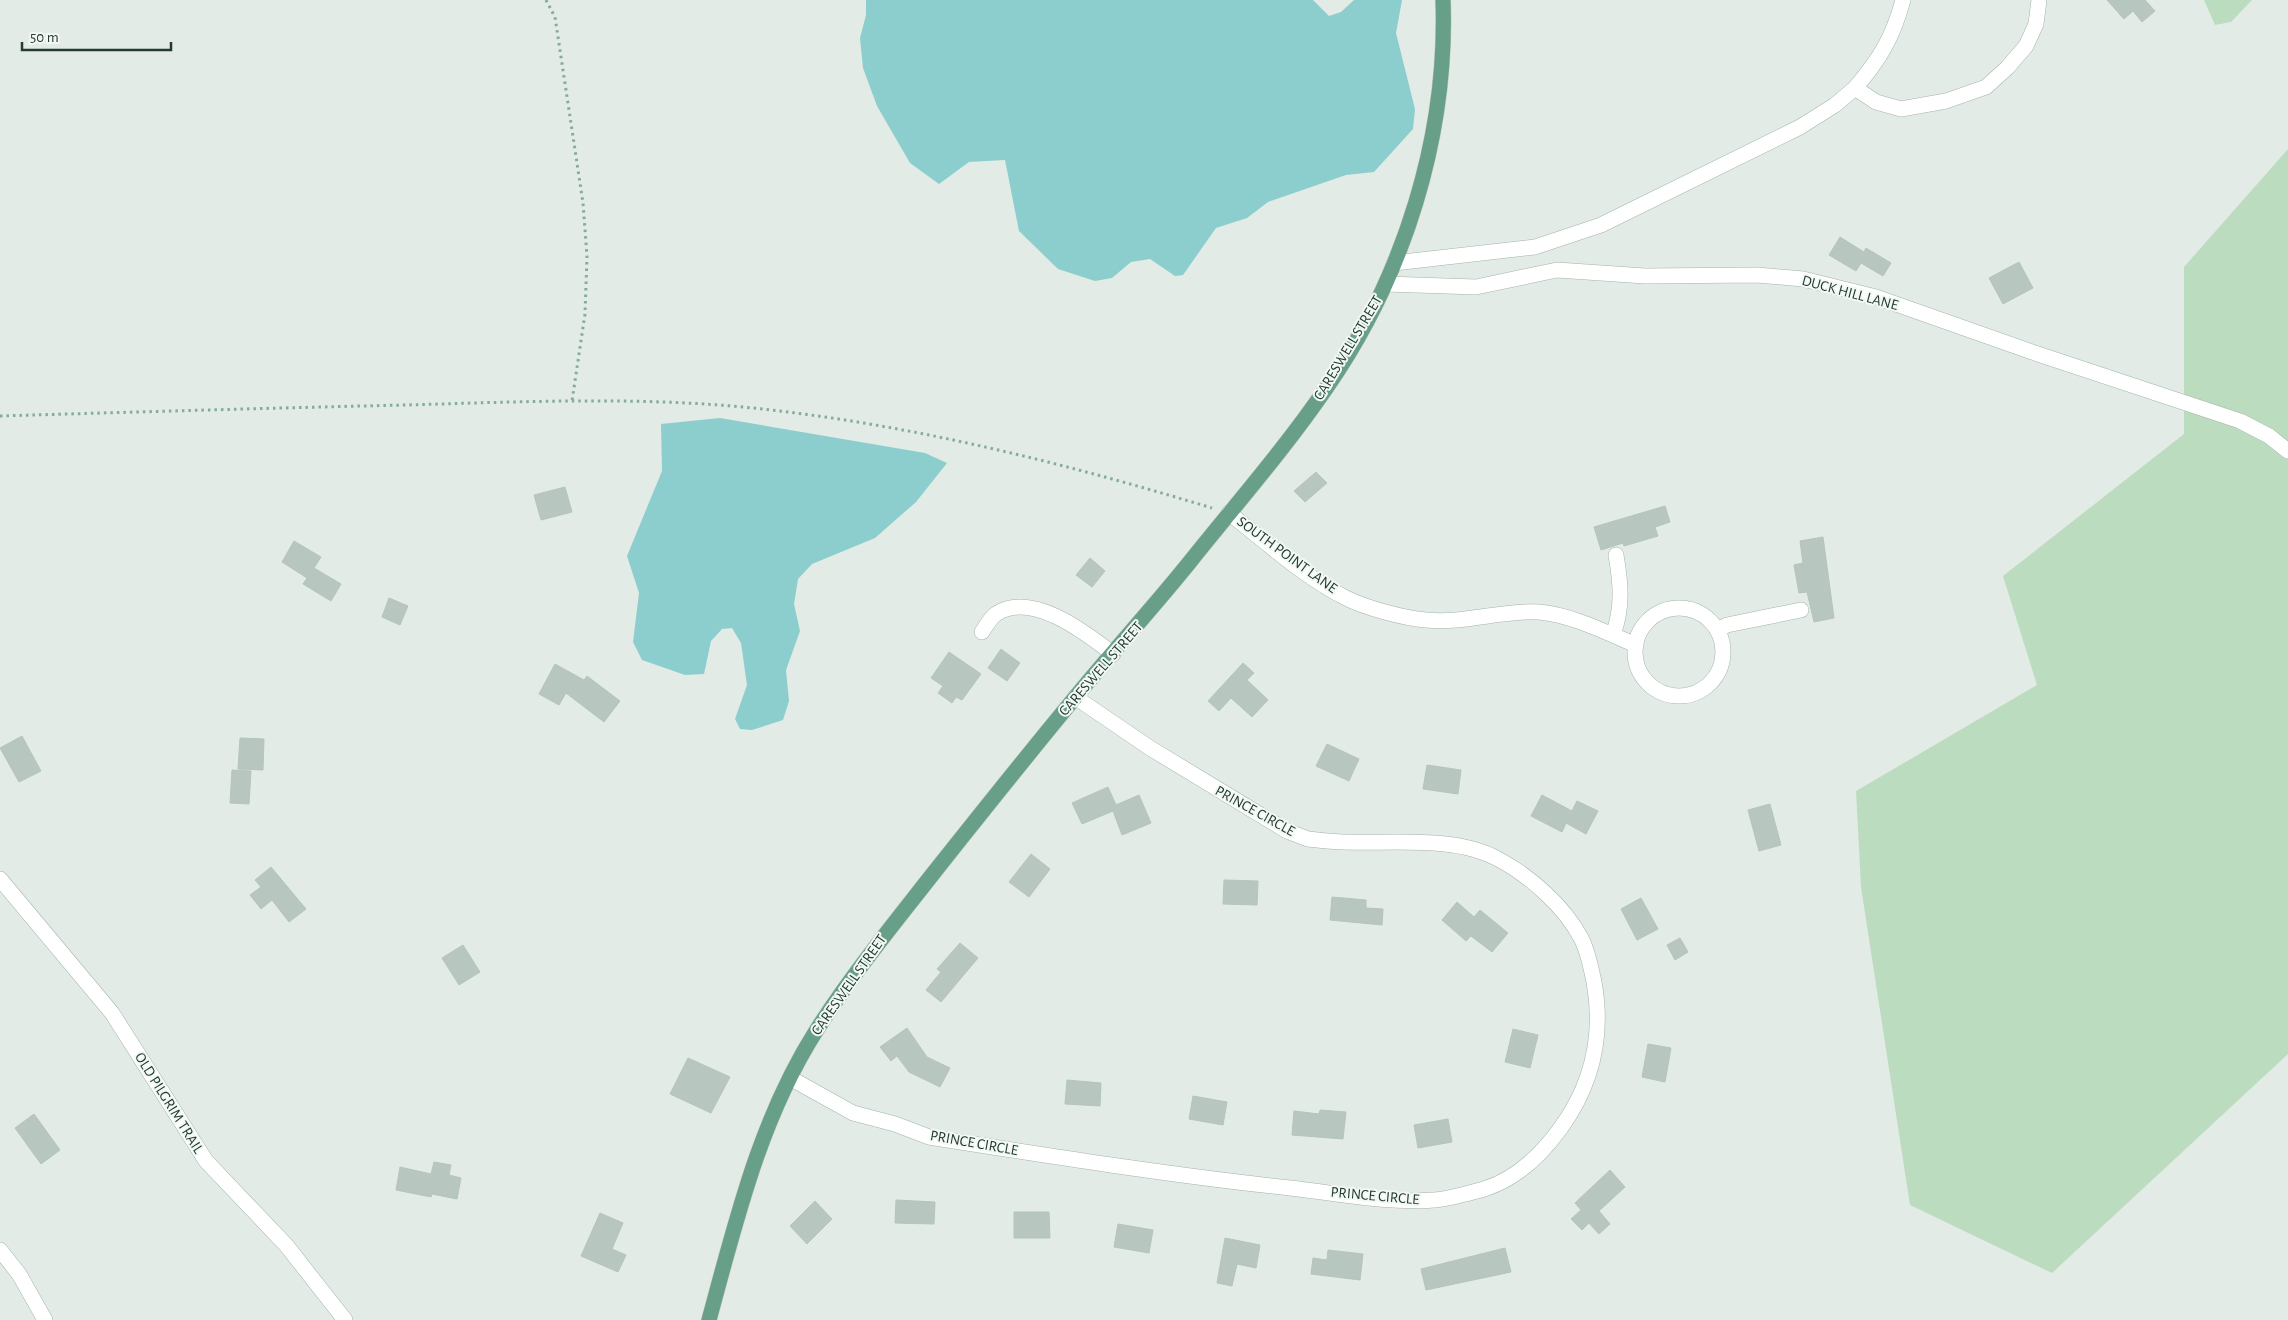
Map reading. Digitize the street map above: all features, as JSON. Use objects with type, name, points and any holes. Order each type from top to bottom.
[{"type":"main road","name":"CARESWELL STREET","points":[[709,1320],[757,1154],[790,1078],[815,1032],[860,965],[1076,697],[1230,513],[1328,387],[1358,337],[1386,284],[1414,207],[1426,162],[1439,90],[1443,0]]},
{"type":"street","points":[[1394,263],[1535,247],[1602,225],[1800,127],[1835,106],[1855,88],[1880,57],[1895,28],[1903,0]]},
{"type":"street","points":[[1855,88],[1876,102],[1901,109],[1946,101],[1986,87],[2007,68],[2026,46],[2036,24],[2039,0]]},
{"type":"street","name":"DUCK HILL LANE","points":[[1386,284],[1476,287],[1557,270],[1645,276],[1757,275],[1803,279],[1876,297],[2032,352],[2240,421],[2269,436],[2288,451]]},
{"type":"street","name":"SOUTH POINT LANE","points":[[1230,513],[1311,576],[1346,598],[1394,614],[1426,620],[1456,620],[1539,612],[1577,621],[1636,645]]},
{"type":"street","points":[[1613,635],[1621,604],[1621,585],[1616,555]]},
{"type":"street","points":[[982,632],[996,614],[1009,609],[1025,608],[1052,614],[1076,626],[1113,654]]},
{"type":"street","points":[[1669,608],[1687,608],[1703,614],[1718,630],[1723,642],[1723,659],[1717,675],[1705,688],[1689,695],[1672,696],[1656,690],[1643,678],[1636,662],[1636,645],[1642,628],[1653,616],[1669,608]]},
{"type":"street","points":[[1718,630],[1727,625],[1801,610]]},
{"type":"street","name":"PRINCE CIRCLE","points":[[790,1078],[853,1113],[895,1124],[929,1137],[1228,1181],[1376,1198],[1436,1200],[1486,1188],[1507,1179],[1530,1164],[1552,1140],[1575,1108],[1586,1087],[1592,1069],[1599,1024],[1591,968],[1581,939],[1562,911],[1542,891],[1516,870],[1496,858],[1477,850],[1447,845],[1327,841],[1308,839],[1287,831],[1150,748],[1076,697]]},
{"type":"street","name":"OLD PILGRIM TRAIL","points":[[0,879],[112,1013],[206,1161],[286,1245],[346,1320]]},
{"type":"street","points":[[0,1250],[19,1274],[45,1320]]},
{"type":"path","points":[[546,0],[555,17],[583,203],[587,256],[585,314],[572,401]]},
{"type":"path","points":[[0,416],[572,401],[730,406],[849,419],[947,436],[1071,466],[1230,513]]},
{"type":"green space","points":[[2204,0],[2252,0],[2231,22],[2215,25]]},
{"type":"green space","points":[[2288,149],[2288,1054],[2052,1273],[1910,1205],[1861,887],[1856,791],[2037,685],[2003,576],[2184,434],[2184,267]]},
{"type":"water","points":[[866,0],[1313,0],[1329,16],[1341,12],[1354,0],[1402,0],[1396,33],[1415,109],[1413,129],[1374,172],[1346,175],[1268,202],[1247,218],[1216,228],[1183,275],[1175,276],[1150,259],[1131,262],[1112,278],[1095,281],[1058,269],[1019,231],[1005,160],[969,162],[939,184],[910,163],[877,106],[863,68],[860,38],[866,15]]},
{"type":"water","points":[[720,418],[925,453],[947,463],[916,502],[875,538],[812,564],[798,579],[794,604],[800,631],[786,670],[789,701],[783,720],[752,730],[740,729],[735,719],[747,685],[741,643],[732,628],[722,629],[711,641],[704,674],[685,675],[642,660],[633,642],[639,593],[627,556],[662,471],[661,424]]},
{"type":"building","points":[[2107,0],[2145,0],[2155,11],[2142,22],[2133,11],[2124,19]]},
{"type":"building","points":[[1840,237],[1864,252],[1866,248],[1891,263],[1883,276],[1861,263],[1856,271],[1829,255]]},
{"type":"building","points":[[2019,262],[2033,288],[2003,304],[1989,278]]},
{"type":"building","points":[[1316,472],[1327,483],[1305,502],[1294,491]]},
{"type":"building","points":[[565,487],[572,512],[541,520],[534,495]]},
{"type":"building","points":[[1665,506],[1670,522],[1655,527],[1658,536],[1624,546],[1623,543],[1601,550],[1594,527]]},
{"type":"building","points":[[1823,537],[1834,618],[1814,622],[1807,592],[1799,593],[1794,565],[1803,563],[1800,541]]},
{"type":"building","points":[[294,541],[321,557],[314,568],[341,584],[331,601],[303,584],[307,578],[282,562]]},
{"type":"building","points":[[1090,558],[1105,571],[1092,587],[1076,575]]},
{"type":"building","points":[[389,598],[408,606],[400,625],[382,617]]},
{"type":"building","points":[[1001,649],[1020,663],[1007,681],[988,668]]},
{"type":"building","points":[[949,652],[981,674],[962,700],[956,697],[952,703],[938,693],[943,686],[931,678]]},
{"type":"building","points":[[1243,663],[1254,673],[1247,680],[1268,700],[1252,717],[1231,698],[1219,711],[1208,701]]},
{"type":"building","points":[[555,664],[584,680],[587,676],[620,701],[604,722],[566,693],[559,705],[539,694]]},
{"type":"building","points":[[22,736],[41,771],[19,782],[0,748]]},
{"type":"building","points":[[240,738],[264,739],[263,770],[238,769]]},
{"type":"building","points":[[1327,744],[1359,759],[1349,781],[1316,766]]},
{"type":"building","points":[[1427,765],[1461,770],[1458,794],[1423,789]]},
{"type":"building","points":[[232,770],[251,771],[249,804],[230,803]]},
{"type":"building","points":[[1108,787],[1116,805],[1139,795],[1151,823],[1122,835],[1113,811],[1082,824],[1072,803]]},
{"type":"building","points":[[1542,795],[1572,811],[1577,801],[1598,811],[1586,834],[1566,823],[1562,832],[1531,816]]},
{"type":"building","points":[[1770,804],[1781,845],[1759,851],[1748,810]]},
{"type":"building","points":[[1031,854],[1050,869],[1029,897],[1009,882]]},
{"type":"building","points":[[271,867],[306,909],[289,922],[272,900],[261,909],[250,895],[261,887],[255,880]]},
{"type":"building","points":[[1224,880],[1258,881],[1257,905],[1223,904]]},
{"type":"building","points":[[1332,897],[1366,900],[1366,908],[1383,909],[1382,925],[1330,920]]},
{"type":"building","points":[[1641,898],[1658,929],[1637,940],[1621,909]]},
{"type":"building","points":[[1457,902],[1474,917],[1480,910],[1508,933],[1492,952],[1471,936],[1466,941],[1442,920]]},
{"type":"building","points":[[1680,938],[1688,952],[1675,960],[1667,945]]},
{"type":"building","points":[[960,943],[978,958],[941,1002],[926,990],[941,972],[937,969]]},
{"type":"building","points":[[463,945],[480,972],[459,985],[442,958]]},
{"type":"building","points":[[907,1028],[927,1057],[950,1068],[940,1087],[909,1072],[897,1056],[891,1061],[880,1047]]},
{"type":"building","points":[[1513,1029],[1538,1035],[1530,1068],[1505,1062]]},
{"type":"building","points":[[1648,1044],[1671,1048],[1665,1082],[1642,1077]]},
{"type":"building","points":[[688,1058],[730,1077],[711,1113],[670,1094]]},
{"type":"building","points":[[1067,1080],[1101,1083],[1100,1106],[1065,1104]]},
{"type":"building","points":[[1193,1096],[1227,1102],[1223,1125],[1189,1119]]},
{"type":"building","points":[[1320,1110],[1346,1112],[1343,1139],[1292,1135],[1294,1111],[1319,1114]]},
{"type":"building","points":[[34,1114],[60,1150],[41,1164],[15,1128]]},
{"type":"building","points":[[1448,1119],[1452,1142],[1418,1148],[1414,1125]]},
{"type":"building","points":[[434,1162],[451,1165],[449,1175],[461,1178],[457,1199],[432,1194],[431,1197],[396,1190],[400,1167],[431,1174]]},
{"type":"building","points":[[1610,1170],[1625,1187],[1599,1211],[1610,1224],[1599,1234],[1589,1223],[1582,1230],[1571,1219],[1581,1210],[1575,1203]]},
{"type":"building","points":[[896,1200],[935,1202],[934,1224],[895,1223]]},
{"type":"building","points":[[815,1201],[832,1219],[807,1244],[790,1226]]},
{"type":"building","points":[[1014,1212],[1049,1212],[1050,1238],[1014,1238]]},
{"type":"building","points":[[600,1213],[623,1223],[612,1249],[626,1255],[618,1272],[581,1256]]},
{"type":"building","points":[[1118,1224],[1153,1230],[1149,1253],[1114,1247]]},
{"type":"building","points":[[1225,1238],[1260,1245],[1256,1268],[1237,1264],[1232,1286],[1217,1283]]},
{"type":"building","points":[[1505,1248],[1511,1272],[1426,1290],[1421,1269]]},
{"type":"building","points":[[1328,1250],[1363,1254],[1360,1280],[1311,1274],[1313,1258],[1327,1260]]}]
